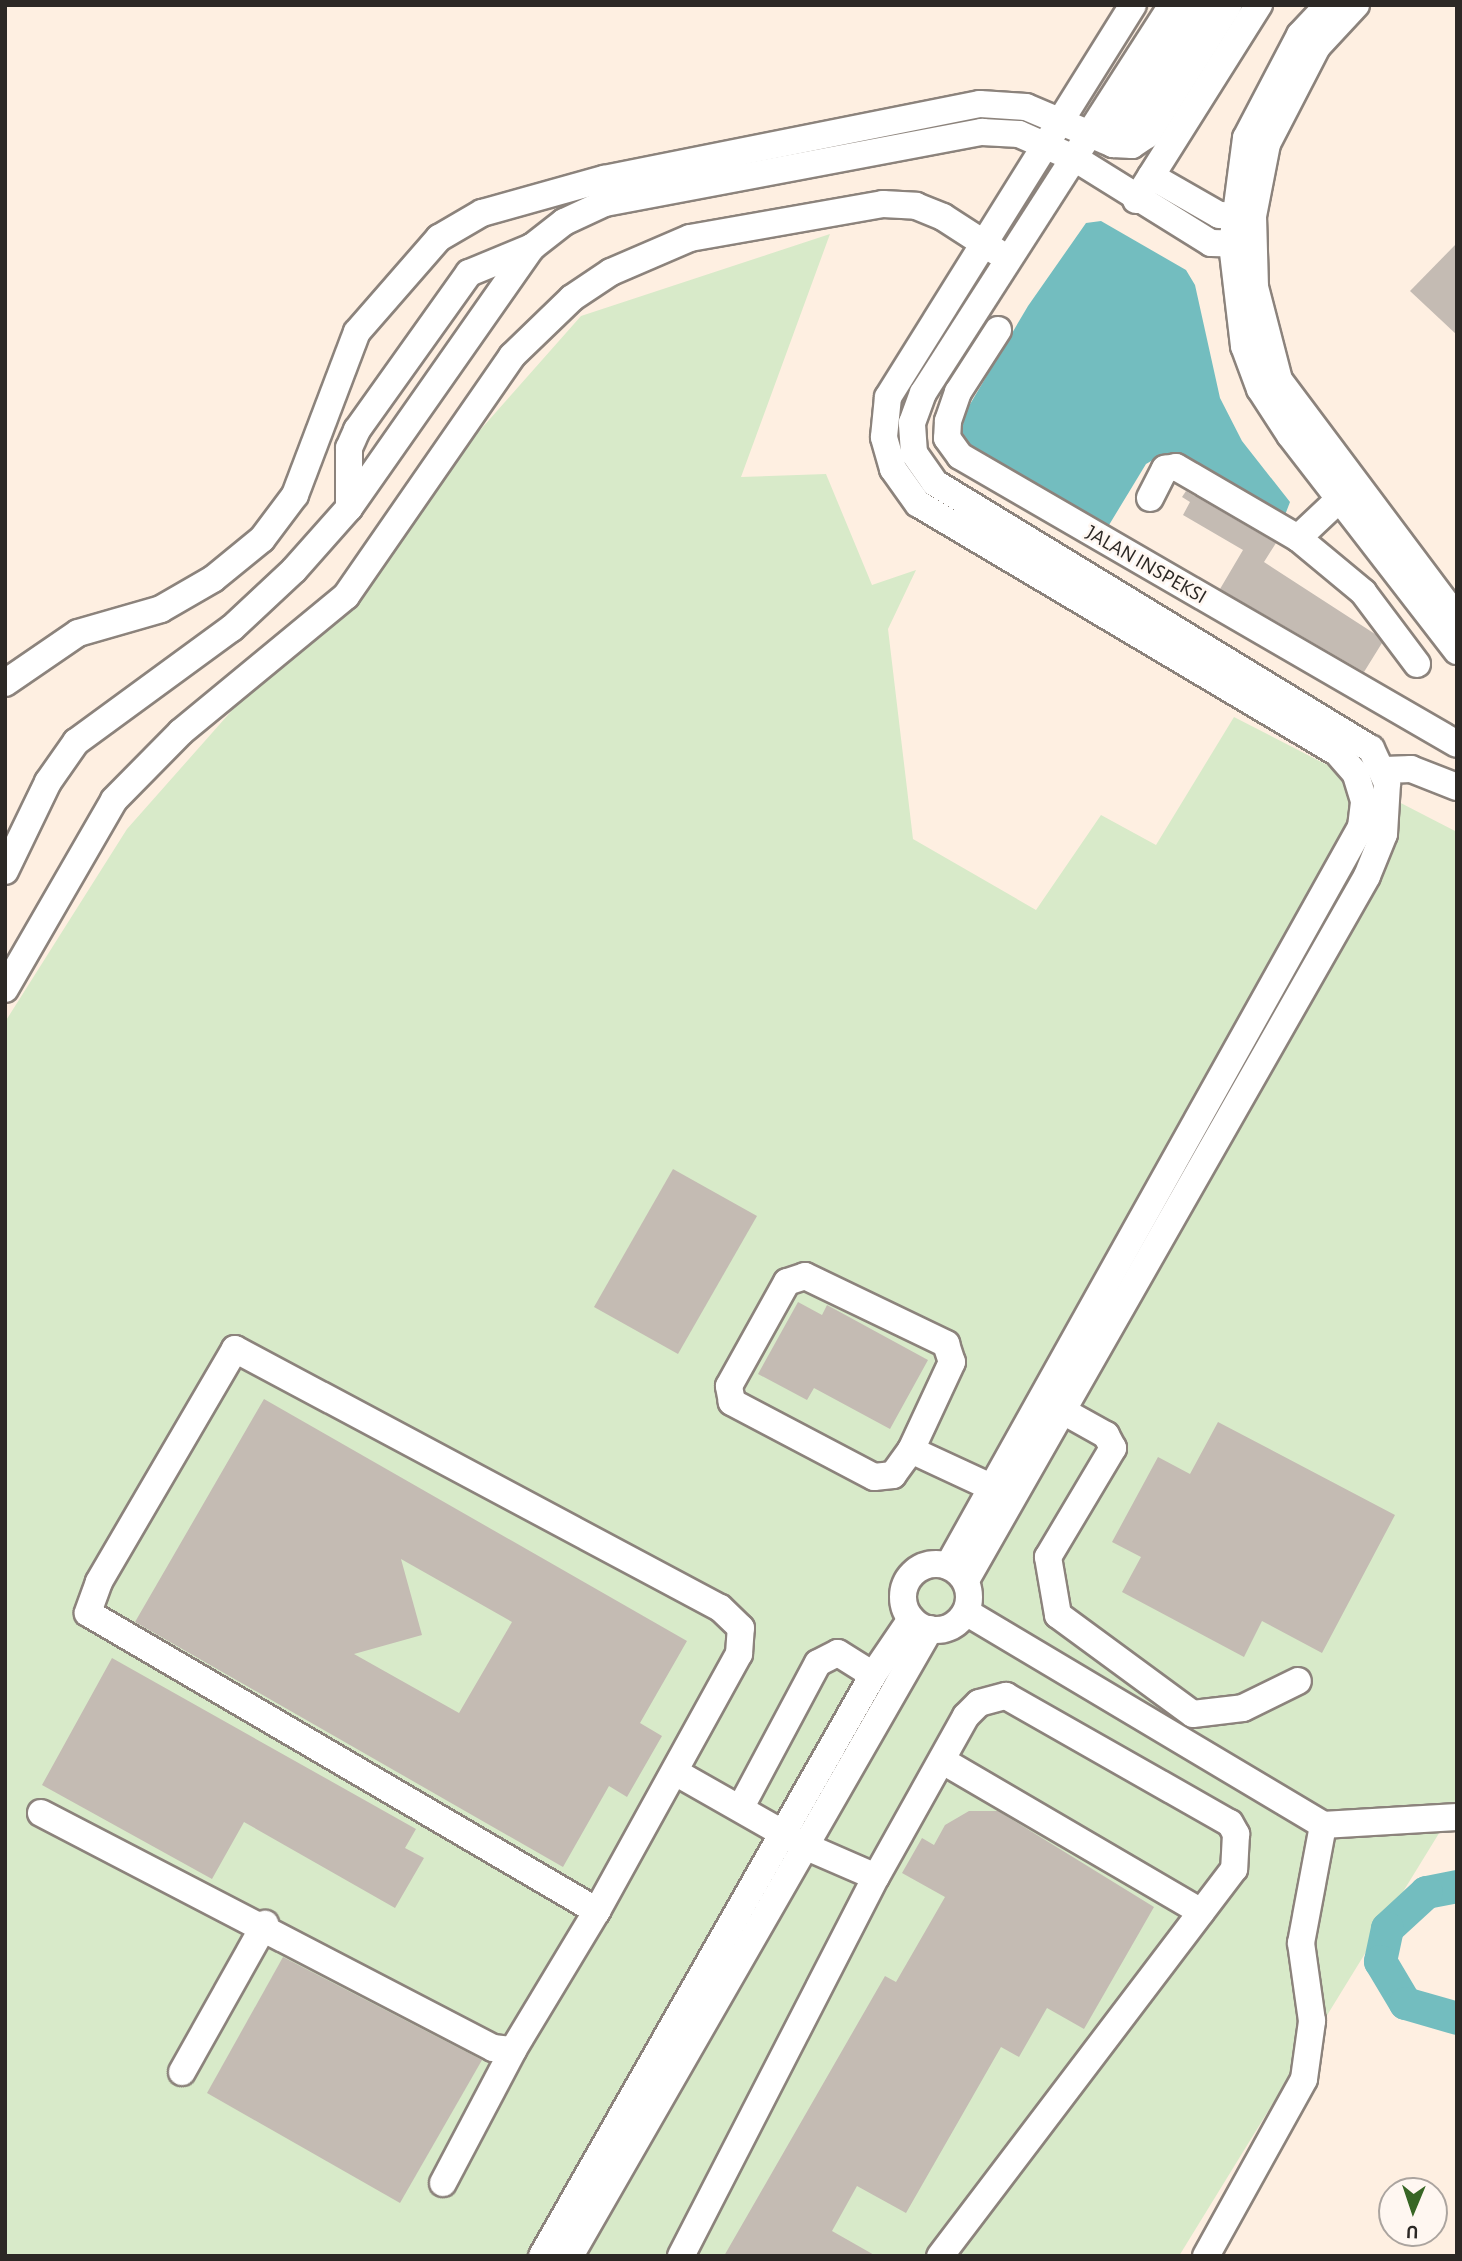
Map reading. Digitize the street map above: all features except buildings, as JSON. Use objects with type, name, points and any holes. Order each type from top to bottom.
[{"type":"lane","points":[[957,1573],[1051,1406],[1349,855],[1364,801],[1356,774],[1338,752],[918,504],[893,469],[884,437],[888,397],[1133,5]]},
{"type":"lane","points":[[1102,139],[1172,5]]},
{"type":"lane","points":[[1201,5],[1102,139],[1076,159],[922,393],[912,422],[914,453],[935,484],[1371,749],[1385,770],[1384,834],[1367,876],[1110,1334],[1051,1406],[993,1488],[957,1573],[966,1612],[1322,1825],[1457,1817]]},
{"type":"lane","points":[[5,683],[78,633],[161,609],[213,579],[262,539],[295,495],[357,332],[439,238],[482,213],[604,179],[981,104],[1026,107],[1102,139],[1132,145],[1147,135],[1229,5]]},
{"type":"lane","points":[[1136,200],[1259,5]]},
{"type":"lane","points":[[1328,5],[1300,35],[1267,92],[1246,138],[1242,244],[1244,346],[1260,389],[1344,493],[1457,618]]},
{"type":"lane","points":[[1243,216],[1267,144],[1286,101],[1317,47],[1356,5]]},
{"type":"lane","points":[[349,508],[349,448],[357,430],[469,273],[532,247],[564,222],[605,204],[982,132],[1019,134],[1076,159],[1136,200],[1211,243],[1242,244]]},
{"type":"lane","points":[[1151,176],[1219,215],[1243,216]]},
{"type":"lane","points":[[5,989],[114,800],[181,732],[346,596],[512,356],[572,298],[611,272],[690,238],[834,210],[916,206],[984,242],[1009,261]]},
{"type":"lane","points":[[5,872],[48,782],[76,742],[232,628],[349,508],[532,247]]},
{"type":"lane","name":"JALAN INSPEKSI","points":[[998,330],[958,392],[948,421],[947,438],[960,456],[1457,744]]},
{"type":"lane","points":[[1150,498],[1165,469],[1176,467],[1298,538],[1363,592],[1417,664]]},
{"type":"lane","points":[[1298,538],[1344,493]]},
{"type":"lane","points":[[1344,493],[1457,651]]},
{"type":"lane","points":[[1385,770],[1411,769],[1457,787]]},
{"type":"lane","points":[[804,1276],[946,1344],[952,1362],[911,1450],[893,1475],[874,1477],[732,1402],[729,1386],[786,1282],[804,1276]]},
{"type":"lane","points":[[443,2183],[513,2050],[597,1911],[676,1772],[739,1654],[741,1628],[720,1608],[232,1349],[99,1582],[88,1613],[597,1911]]},
{"type":"lane","points":[[1051,1406],[1106,1435],[1112,1448],[1048,1557],[1059,1615],[1193,1714],[1243,1708],[1298,1681]]},
{"type":"lane","points":[[911,1450],[993,1488]]},
{"type":"lane","points":[[957,1573],[919,1568],[906,1582],[903,1601],[921,1624],[951,1629],[966,1612]]},
{"type":"lane","points":[[542,2256],[873,1675],[921,1624]]},
{"type":"lane","points":[[570,2256],[807,1847],[921,1624]]},
{"type":"lane","points":[[741,1807],[818,1663],[838,1653],[873,1675]]},
{"type":"lane","points":[[681,2256],[876,1877],[943,1761],[979,1703],[1021,1699],[1230,1823],[1238,1858],[1201,1912],[940,2256]]},
{"type":"lane","points":[[943,1761],[1201,1912]]},
{"type":"lane","points":[[676,1772],[807,1847],[876,1877]]},
{"type":"lane","points":[[41,1813],[265,1924],[493,2048],[513,2050]]},
{"type":"lane","points":[[1206,2256],[1304,2079],[1312,2021],[1301,1943],[1322,1825]]},
{"type":"lane","points":[[182,2072],[265,1924]]},
{"type":"lane","points":[[665,2041],[688,2054]]},
{"type":"shaded area","points":[[5,5],[1457,5],[1457,2256],[5,2256]]},
{"type":"green space","points":[[830,234],[741,477],[826,474],[872,585],[916,570],[888,629],[913,839],[1036,910],[1101,815],[1156,845],[1234,717],[1457,832],[1457,1804],[1179,2256],[5,2256],[5,1022],[127,829],[581,316]]},
{"type":"water","points":[[1101,221],[1186,270],[1195,285],[1220,398],[1242,441],[1290,502],[1285,515],[1277,517],[1179,458],[1160,456],[1146,464],[1109,525],[1099,528],[959,442],[966,411],[1028,306],[1086,223]]},
{"type":"waterway","points":[[1457,1886],[1426,1892],[1387,1928],[1380,1961],[1405,2003],[1457,2018]]}]
